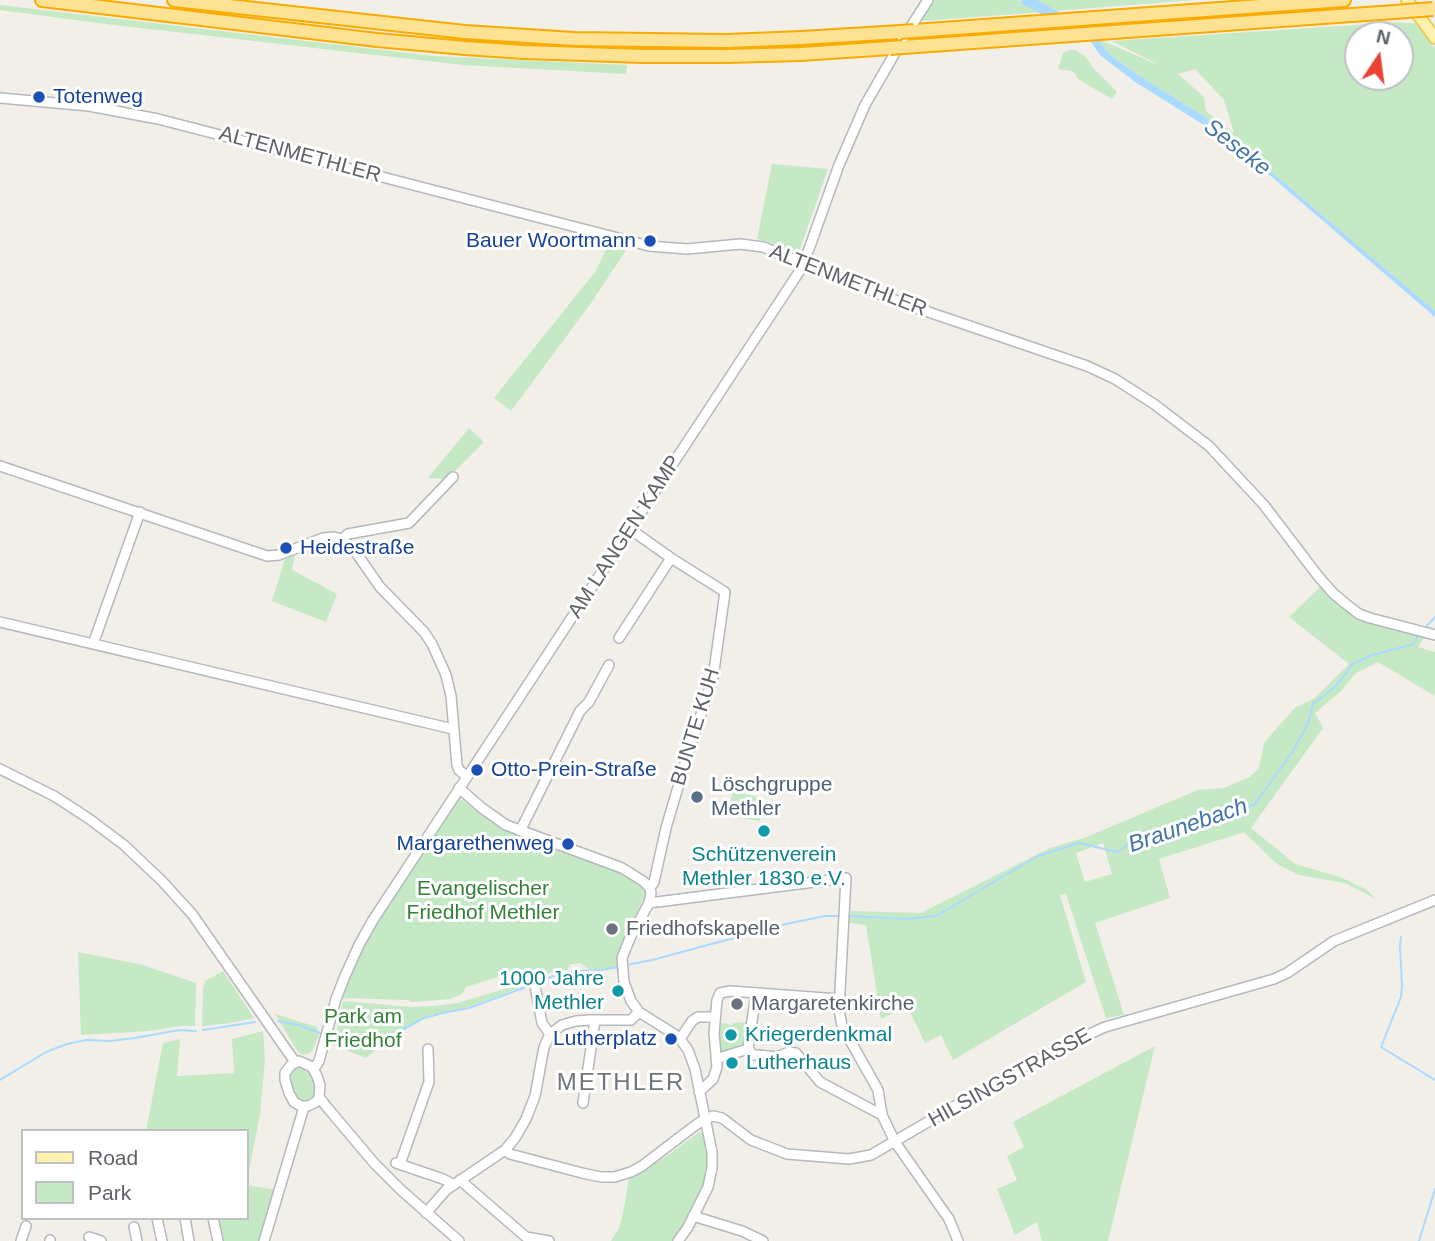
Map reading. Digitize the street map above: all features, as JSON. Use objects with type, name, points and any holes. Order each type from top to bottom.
[{"type":"highway","points":[[42,0],[377,40],[524,52],[643,56],[801,54],[1434,9]]},
{"type":"highway","points":[[174,0],[436,30],[562,39],[727,41],[900,32],[1344,0]]},
{"type":"main road","points":[[1407,0],[1435,38]]},
{"type":"street","name":"AM LANGEN KAMP","points":[[314,1069],[319,1061],[337,999],[359,945],[373,920],[804,263],[839,165],[865,105],[903,38],[929,0]]},
{"type":"street","name":"ALTENMETHLER","points":[[0,98],[89,106],[158,119],[649,246],[687,249],[751,245],[804,263],[875,293],[1087,366],[1115,379],[1164,411],[1209,446],[1264,505],[1318,576],[1346,604],[1370,618],[1435,635]]},
{"type":"street","points":[[0,466],[267,556],[279,555],[323,538],[342,539],[358,554],[380,587],[424,632],[432,644],[446,675],[451,696],[457,765],[466,776]]},
{"type":"street","points":[[342,539],[348,534],[409,523],[453,477]]},
{"type":"street","points":[[93,644],[140,512]]},
{"type":"street","name":"BUNTE KUH","points":[[631,529],[724,592],[713,678],[672,805],[654,883],[650,888]]},
{"type":"street","points":[[619,638],[671,558]]},
{"type":"street","points":[[0,622],[453,729]]},
{"type":"street","points":[[520,831],[580,711],[589,702],[609,665]]},
{"type":"street","points":[[0,769],[54,796],[88,818],[124,845],[162,881],[192,914],[295,1062]]},
{"type":"street","points":[[459,788],[491,815],[520,831],[622,868],[650,888],[649,903],[625,950],[622,966],[627,992],[634,1007],[680,1039],[692,1059],[712,1152],[708,1187],[678,1241]]},
{"type":"street","points":[[649,903],[846,878],[839,1018],[878,1090],[882,1115],[895,1142],[949,1219],[958,1241]]},
{"type":"street","name":"HILSINGSTRASSE","points":[[705,1119],[713,1116],[722,1118],[751,1140],[787,1154],[855,1158],[871,1155],[1005,1077],[1105,1027],[1274,979],[1334,942],[1435,900]]},
{"type":"street","points":[[534,981],[542,1023],[550,1034]]},
{"type":"street","points":[[699,1092],[713,1079],[717,1066],[714,1033],[720,993],[730,991],[839,999]]},
{"type":"street","points":[[756,993],[748,1049],[753,1055],[777,1056],[796,1053],[820,1082],[882,1115]]},
{"type":"street","points":[[426,1213],[457,1182],[505,1150],[515,1138],[536,1096],[544,1047],[550,1034],[562,1025],[576,1021],[631,1020],[639,1012]]},
{"type":"street","points":[[680,1039],[692,1021],[698,1017],[715,1017]]},
{"type":"street","points":[[583,1103],[595,1020]]},
{"type":"street","points":[[428,1049],[429,1082],[398,1164],[457,1182],[526,1237],[549,1241]]},
{"type":"street","points":[[716,1059],[748,1049]]},
{"type":"street","points":[[295,1062],[304,1062],[314,1069],[320,1085],[319,1097],[304,1107],[291,1099],[285,1080],[287,1069],[295,1062]]},
{"type":"street","points":[[319,1097],[374,1163],[459,1241]]},
{"type":"street","points":[[264,1241],[304,1107]]},
{"type":"street","points":[[505,1150],[510,1154],[582,1173],[614,1177],[642,1166],[705,1119]]},
{"type":"street","points":[[694,1216],[742,1231],[763,1241]]},
{"type":"street","points":[[157,1220],[162,1241]]},
{"type":"street","points":[[185,1220],[189,1241]]},
{"type":"street","points":[[213,1220],[218,1241]]},
{"type":"street","points":[[21,1241],[26,1226]]},
{"type":"street","points":[[134,1227],[137,1241]]},
{"type":"street","points":[[89,1237],[101,1241]]},
{"type":"green space","points":[[921,0],[1018,0],[1044,12],[921,21],[909,18]]},
{"type":"green space","points":[[1035,0],[1194,0],[1054,11]]},
{"type":"green space","points":[[0,5],[433,56],[627,65],[626,74],[463,65],[106,24],[0,10]]},
{"type":"green space","points":[[1415,23],[1435,48],[1435,311],[1235,141],[1205,117],[1109,54],[1099,41],[1163,67],[1112,41],[1344,26],[1344,91],[1414,91]],"holes":[[[1195,69],[1224,100],[1234,133],[1206,111],[1204,97],[1178,74]]]},
{"type":"green space","points":[[1070,50],[1085,56],[1117,92],[1112,99],[1078,79],[1075,73],[1058,69],[1063,53]]},
{"type":"green space","points":[[772,164],[828,169],[799,252],[757,239]]},
{"type":"green space","points":[[610,242],[628,247],[591,303],[511,411],[494,398],[595,272]]},
{"type":"green space","points":[[469,428],[484,442],[447,479],[428,478]]},
{"type":"green space","points":[[295,554],[292,570],[337,594],[326,622],[272,601],[286,556]]},
{"type":"green space","points":[[1320,587],[1360,621],[1425,636],[1418,647],[1435,652],[1435,696],[1378,662],[1356,673],[1341,691],[1315,713],[1323,728],[1251,828],[1295,864],[1340,877],[1367,890],[1376,899],[1345,883],[1299,875],[1277,864],[1244,832],[1159,859],[1170,898],[1095,923],[1124,1015],[1106,1018],[1066,894],[1060,895],[1086,982],[953,1060],[941,1035],[925,1043],[907,1006],[881,1019],[866,925],[849,923],[851,911],[921,913],[1050,848],[1084,838],[1198,790],[1224,788],[1250,777],[1259,768],[1264,743],[1283,721],[1296,707],[1315,698],[1349,664],[1289,617]],"holes":[[[1103,843],[1112,874],[1085,882],[1076,853]]]},
{"type":"green space","points":[[733,791],[757,797],[763,802],[765,809],[759,821],[741,818],[740,812],[737,811],[727,816]]},
{"type":"green space","name":"Evangelischer Friedhof Methler","points":[[458,797],[485,817],[612,868],[643,884],[646,893],[620,952],[618,969],[588,969],[581,963],[571,964],[567,970],[511,981],[508,974],[466,987],[462,994],[450,999],[412,1002],[341,998],[363,946]]},
{"type":"green space","points":[[78,952],[139,964],[196,983],[195,1026],[81,1035]]},
{"type":"green space","points":[[223,971],[254,1018],[202,1026],[205,981]]},
{"type":"green space","name":"Park am Friedhof","points":[[528,982],[528,985],[468,1007],[421,1020],[385,1042],[366,1058],[333,1045],[343,1001],[411,1007],[433,1006],[458,1003]]},
{"type":"green space","points":[[275,1014],[317,1027],[319,1035],[312,1051],[303,1055],[298,1052]]},
{"type":"green space","points":[[717,1022],[732,1025],[751,1022],[746,1045],[720,1055]]},
{"type":"green space","points":[[263,1031],[265,1060],[260,1114],[248,1176],[248,1129],[146,1129],[163,1043],[180,1039],[177,1076],[234,1073],[232,1039]]},
{"type":"green space","points":[[1155,1046],[1108,1241],[1042,1241],[1037,1222],[1015,1235],[997,1189],[1017,1180],[1007,1156],[1024,1147],[1013,1122]]},
{"type":"green space","points":[[296,1065],[310,1071],[316,1088],[314,1099],[306,1104],[295,1099],[288,1077]]},
{"type":"green space","points":[[699,1132],[704,1134],[709,1153],[706,1185],[673,1241],[611,1241],[619,1228],[629,1179],[666,1157]]},
{"type":"green space","points":[[248,1185],[276,1190],[260,1241],[222,1241],[217,1220],[248,1220]]},
{"type":"water","points":[[1099,41],[1109,54],[1205,117],[1235,141],[1435,311],[1435,317],[1244,153],[1135,82],[1100,55],[1091,42]]},
{"type":"waterway","name":"Seseke","points":[[1026,0],[1086,36]]},
{"type":"waterway","name":"Braunebach","points":[[1425,628],[1435,617]]},
{"type":"waterway","name":"Braunebach","points":[[850,916],[905,919],[936,916],[1038,856],[1079,843],[1117,852],[1136,840],[1157,840],[1176,825],[1254,805],[1291,754],[1309,720],[1313,704],[1336,686],[1353,664],[1372,655],[1414,644],[1418,634]]},
{"type":"waterway","name":"Braunebach","points":[[627,965],[786,924],[839,916]]},
{"type":"waterway","points":[[1401,937],[1401,997],[1381,1047],[1435,1080]]},
{"type":"waterway","name":"Braunebach","points":[[538,983],[553,976],[576,971],[618,967]]},
{"type":"waterway","name":"Braunebach","points":[[332,1037],[357,1048],[367,1049],[424,1018],[469,1008],[529,986]]},
{"type":"waterway","name":"Braunebach","points":[[278,1021],[320,1033]]},
{"type":"waterway","name":"Braunebach","points":[[203,1030],[255,1022]]},
{"type":"waterway","name":"Braunebach","points":[[0,1080],[46,1052],[67,1044],[86,1040],[135,1038],[179,1030],[196,1031]]},
{"type":"waterway","points":[[1419,1241],[1435,1189]]},
{"type":"place","name":"Totenweg","points":[[39,97]]},
{"type":"place","name":"Bauer Woortmann","points":[[650,241]]},
{"type":"place","name":"Heidestraße","points":[[286,548]]},
{"type":"place","name":"Otto-Prein-Straße","points":[[477,770]]},
{"type":"place","name":"Löschgruppe Methler","points":[[697,797]]},
{"type":"place","name":"Schützenverein Methler 1830 e.V.","points":[[764,831]]},
{"type":"place","name":"Margarethenweg","points":[[568,844]]},
{"type":"place","name":"Friedhofskapelle","points":[[612,929]]},
{"type":"place","name":"1000 Jahre Methler","points":[[618,991]]},
{"type":"place","name":"Margaretenkirche","points":[[737,1004]]},
{"type":"place","name":"Kriegerdenkmal","points":[[731,1035]]},
{"type":"place","name":"Lutherplatz","points":[[671,1039]]},
{"type":"place","name":"Lutherhaus","points":[[732,1063]]},
{"type":"district","name":"METHLER","points":[[621,1083]]}]
